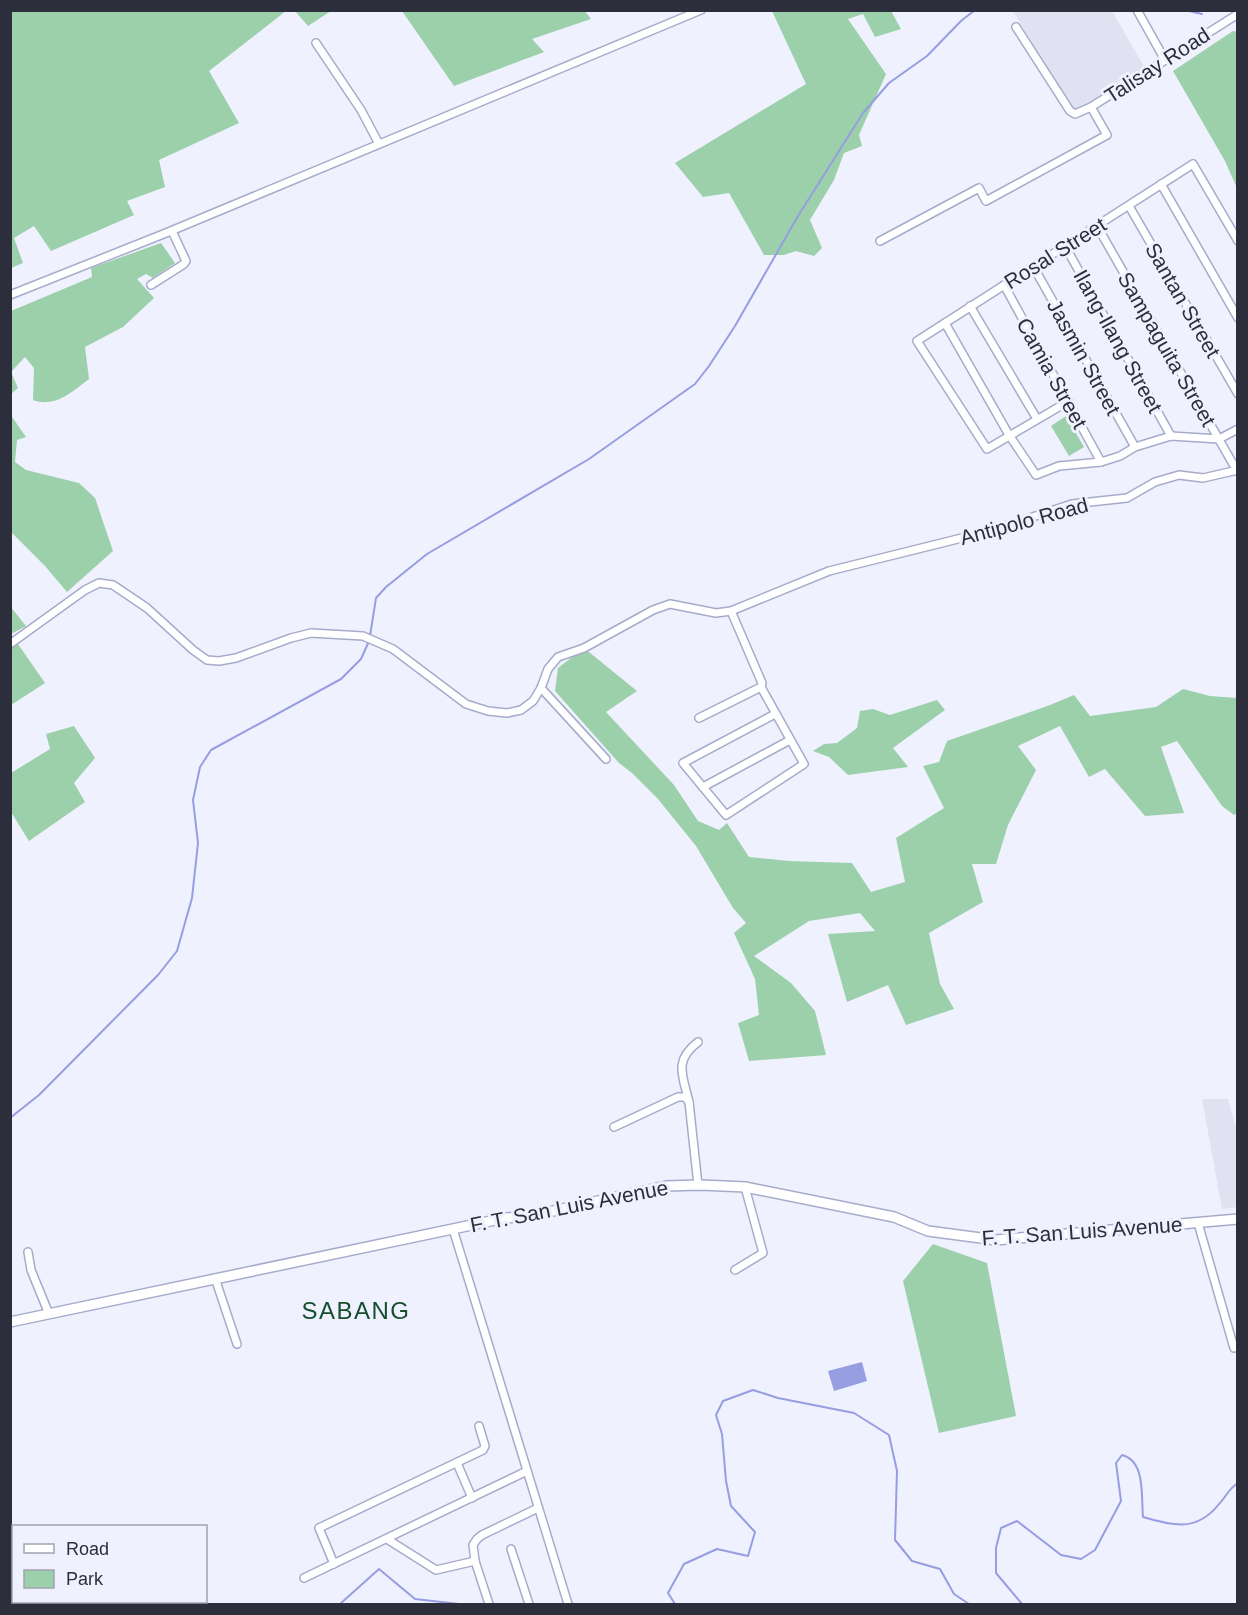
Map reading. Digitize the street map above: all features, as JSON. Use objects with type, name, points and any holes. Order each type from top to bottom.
[{"type":"main road","name":"F. T. San Luis Avenue","points":[[10,1322],[453,1228],[505,1218],[526,1217],[666,1185],[745,1187],[894,1217],[928,1231],[988,1239],[1238,1219]]},
{"type":"street","points":[[10,295],[172,231],[701,10]]},
{"type":"street","points":[[1137,10],[1165,60]]},
{"type":"street","name":"Talisay Road","points":[[1016,27],[1070,111],[1075,114],[1091,107],[1235,13]]},
{"type":"street","points":[[316,43],[361,110],[379,144]]},
{"type":"street","points":[[880,241],[979,188],[986,201],[1107,135],[1091,107]]},
{"type":"street","name":"Rosal Street","points":[[1009,435],[987,449],[917,341],[1193,164],[1238,240]]},
{"type":"street","points":[[1161,184],[1238,318]]},
{"type":"street","name":"Santan Street","points":[[1129,206],[1238,394]]},
{"type":"street","name":"Sampaguita Street","points":[[1097,226],[1237,471]]},
{"type":"street","points":[[151,285],[186,261],[172,231]]},
{"type":"street","name":"Ilang-Ilang Street","points":[[1065,246],[1171,436]]},
{"type":"street","name":"Jasmin Street","points":[[1033,266],[1135,447]]},
{"type":"street","name":"Camia Street","points":[[1004,285],[1101,462]]},
{"type":"street","points":[[970,306],[1037,418]]},
{"type":"street","points":[[945,323],[1009,435],[1036,475],[1059,466],[1101,462],[1135,447],[1171,436],[1219,439],[1238,429]]},
{"type":"street","points":[[1009,435],[1069,401]]},
{"type":"street","name":"Antipolo Road","points":[[731,611],[829,571],[990,531],[1072,504],[1127,498],[1155,482],[1179,475],[1203,478],[1237,471]]},
{"type":"street","points":[[10,644],[85,590],[99,583],[113,585],[139,602],[207,660],[237,658],[311,633],[363,636],[393,649],[466,704],[488,711],[507,713],[521,710],[533,701],[548,669],[558,657],[584,648],[653,610],[670,604],[716,613],[731,611],[762,683],[761,687],[804,764],[726,815],[682,763],[775,714]]},
{"type":"street","points":[[699,718],[761,687]]},
{"type":"street","points":[[541,688],[606,759]]},
{"type":"street","points":[[703,787],[790,740]]},
{"type":"street","points":[[698,1042],[684,1054],[681,1066],[689,1102],[698,1185]]},
{"type":"street","points":[[614,1127],[678,1097],[685,1097],[689,1102]]},
{"type":"street","points":[[735,1270],[763,1253],[745,1187]]},
{"type":"street","points":[[1198,1223],[1234,1348]]},
{"type":"street","points":[[453,1228],[568,1605]]},
{"type":"street","points":[[28,1252],[31,1270],[49,1314]]},
{"type":"street","points":[[215,1278],[237,1344]]},
{"type":"street","points":[[334,1564],[318,1528],[483,1450],[485,1446],[479,1426]]},
{"type":"street","points":[[457,1463],[472,1498]]},
{"type":"street","points":[[304,1578],[527,1471]]},
{"type":"street","points":[[489,1605],[473,1545],[477,1539],[538,1508]]},
{"type":"street","points":[[387,1539],[436,1570],[476,1561]]},
{"type":"street","points":[[511,1549],[529,1605]]},
{"type":"shaded area","points":[[1013,11],[1112,11],[1145,68],[1077,110],[1073,110]]},
{"type":"shaded area","points":[[1202,1099],[1228,1099],[1237,1132],[1237,1207],[1222,1209]]},
{"type":"green space","points":[[584,10],[591,19],[532,39],[544,52],[454,86],[402,11]]},
{"type":"green space","points":[[10,11],[286,11],[209,71],[239,123],[159,160],[165,187],[127,201],[134,215],[51,251],[34,226],[14,238],[23,263],[11,268]]},
{"type":"green space","points":[[295,11],[331,11],[308,26]]},
{"type":"green space","points":[[772,11],[891,11],[901,29],[875,37],[863,14],[848,19],[886,74],[859,135],[862,146],[844,153],[834,180],[810,220],[822,248],[814,256],[796,251],[784,255],[764,255],[729,193],[703,197],[675,163],[806,84]]},
{"type":"green space","points":[[1233,31],[1238,32],[1237,188],[1225,161],[1173,71]]},
{"type":"green space","points":[[161,243],[175,263],[153,278],[146,274],[137,279],[154,298],[123,327],[85,347],[89,379],[63,397],[41,402],[33,400],[34,368],[25,357],[11,372],[11,311],[92,277],[91,268]]},
{"type":"green space","points":[[11,372],[18,388],[11,394]]},
{"type":"green space","points":[[10,414],[26,437],[17,440],[15,462],[26,470],[79,483],[95,498],[113,551],[67,592],[11,532]]},
{"type":"green space","points":[[1066,416],[1084,447],[1069,456],[1051,426]]},
{"type":"green space","points":[[10,606],[26,626],[11,634],[45,683],[11,705]]},
{"type":"green space","points":[[584,648],[637,691],[606,712],[674,785],[698,821],[719,830],[727,823],[749,857],[852,863],[871,892],[905,882],[896,838],[944,808],[923,766],[939,762],[947,741],[1074,695],[1090,716],[1156,707],[1183,689],[1210,696],[1237,698],[1237,813],[1234,815],[1222,806],[1177,741],[1161,747],[1184,813],[1145,816],[1105,769],[1089,777],[1060,726],[1018,746],[1036,770],[1008,825],[996,864],[972,864],[983,902],[929,933],[940,984],[954,1009],[906,1025],[888,985],[847,1002],[828,934],[875,931],[860,913],[809,921],[754,956],[791,983],[815,1011],[826,1055],[749,1061],[738,1023],[759,1015],[755,979],[734,933],[746,923],[733,908],[696,846],[658,799],[619,763],[555,691],[558,668]]},
{"type":"green space","points":[[937,700],[945,710],[893,748],[908,767],[848,775],[829,757],[813,751],[824,744],[837,743],[857,728],[860,711],[873,709],[890,715]]},
{"type":"green space","points":[[74,726],[95,758],[74,783],[85,802],[29,841],[11,812],[11,773],[50,749],[46,734]]},
{"type":"green space","points":[[933,1244],[987,1263],[1016,1416],[939,1433],[903,1281]]},
{"type":"water","points":[[862,1362],[867,1381],[834,1391],[828,1371]]},
{"type":"waterway","points":[[370,636],[376,598],[427,554],[589,459],[695,384],[735,326],[798,216],[863,113],[889,83],[927,56],[975,10]]},
{"type":"waterway","points":[[1185,10],[1202,14]]},
{"type":"waterway","points":[[10,1118],[39,1095],[158,975],[177,951],[192,898],[198,843],[193,800],[200,767],[211,750],[341,679],[361,659],[369,641]]},
{"type":"waterway","points":[[675,1604],[668,1593],[684,1564],[717,1549],[748,1556],[755,1532],[731,1506],[726,1481],[722,1434],[716,1415],[723,1401],[753,1390],[778,1398],[854,1413],[889,1435],[897,1471],[895,1540],[912,1561],[940,1569],[954,1594],[969,1604]]},
{"type":"waterway","points":[[1022,1604],[996,1573],[996,1548],[1001,1528],[1017,1521],[1061,1555],[1081,1559],[1095,1550],[1121,1501],[1116,1463],[1122,1455],[1130,1459],[1139,1472],[1143,1517],[1164,1523],[1184,1524],[1202,1519],[1211,1513],[1238,1483]]},
{"type":"waterway","points":[[340,1604],[379,1569],[415,1599],[459,1604]]},
{"type":"district","name":"SABANG","points":[[356,1310]]}]
